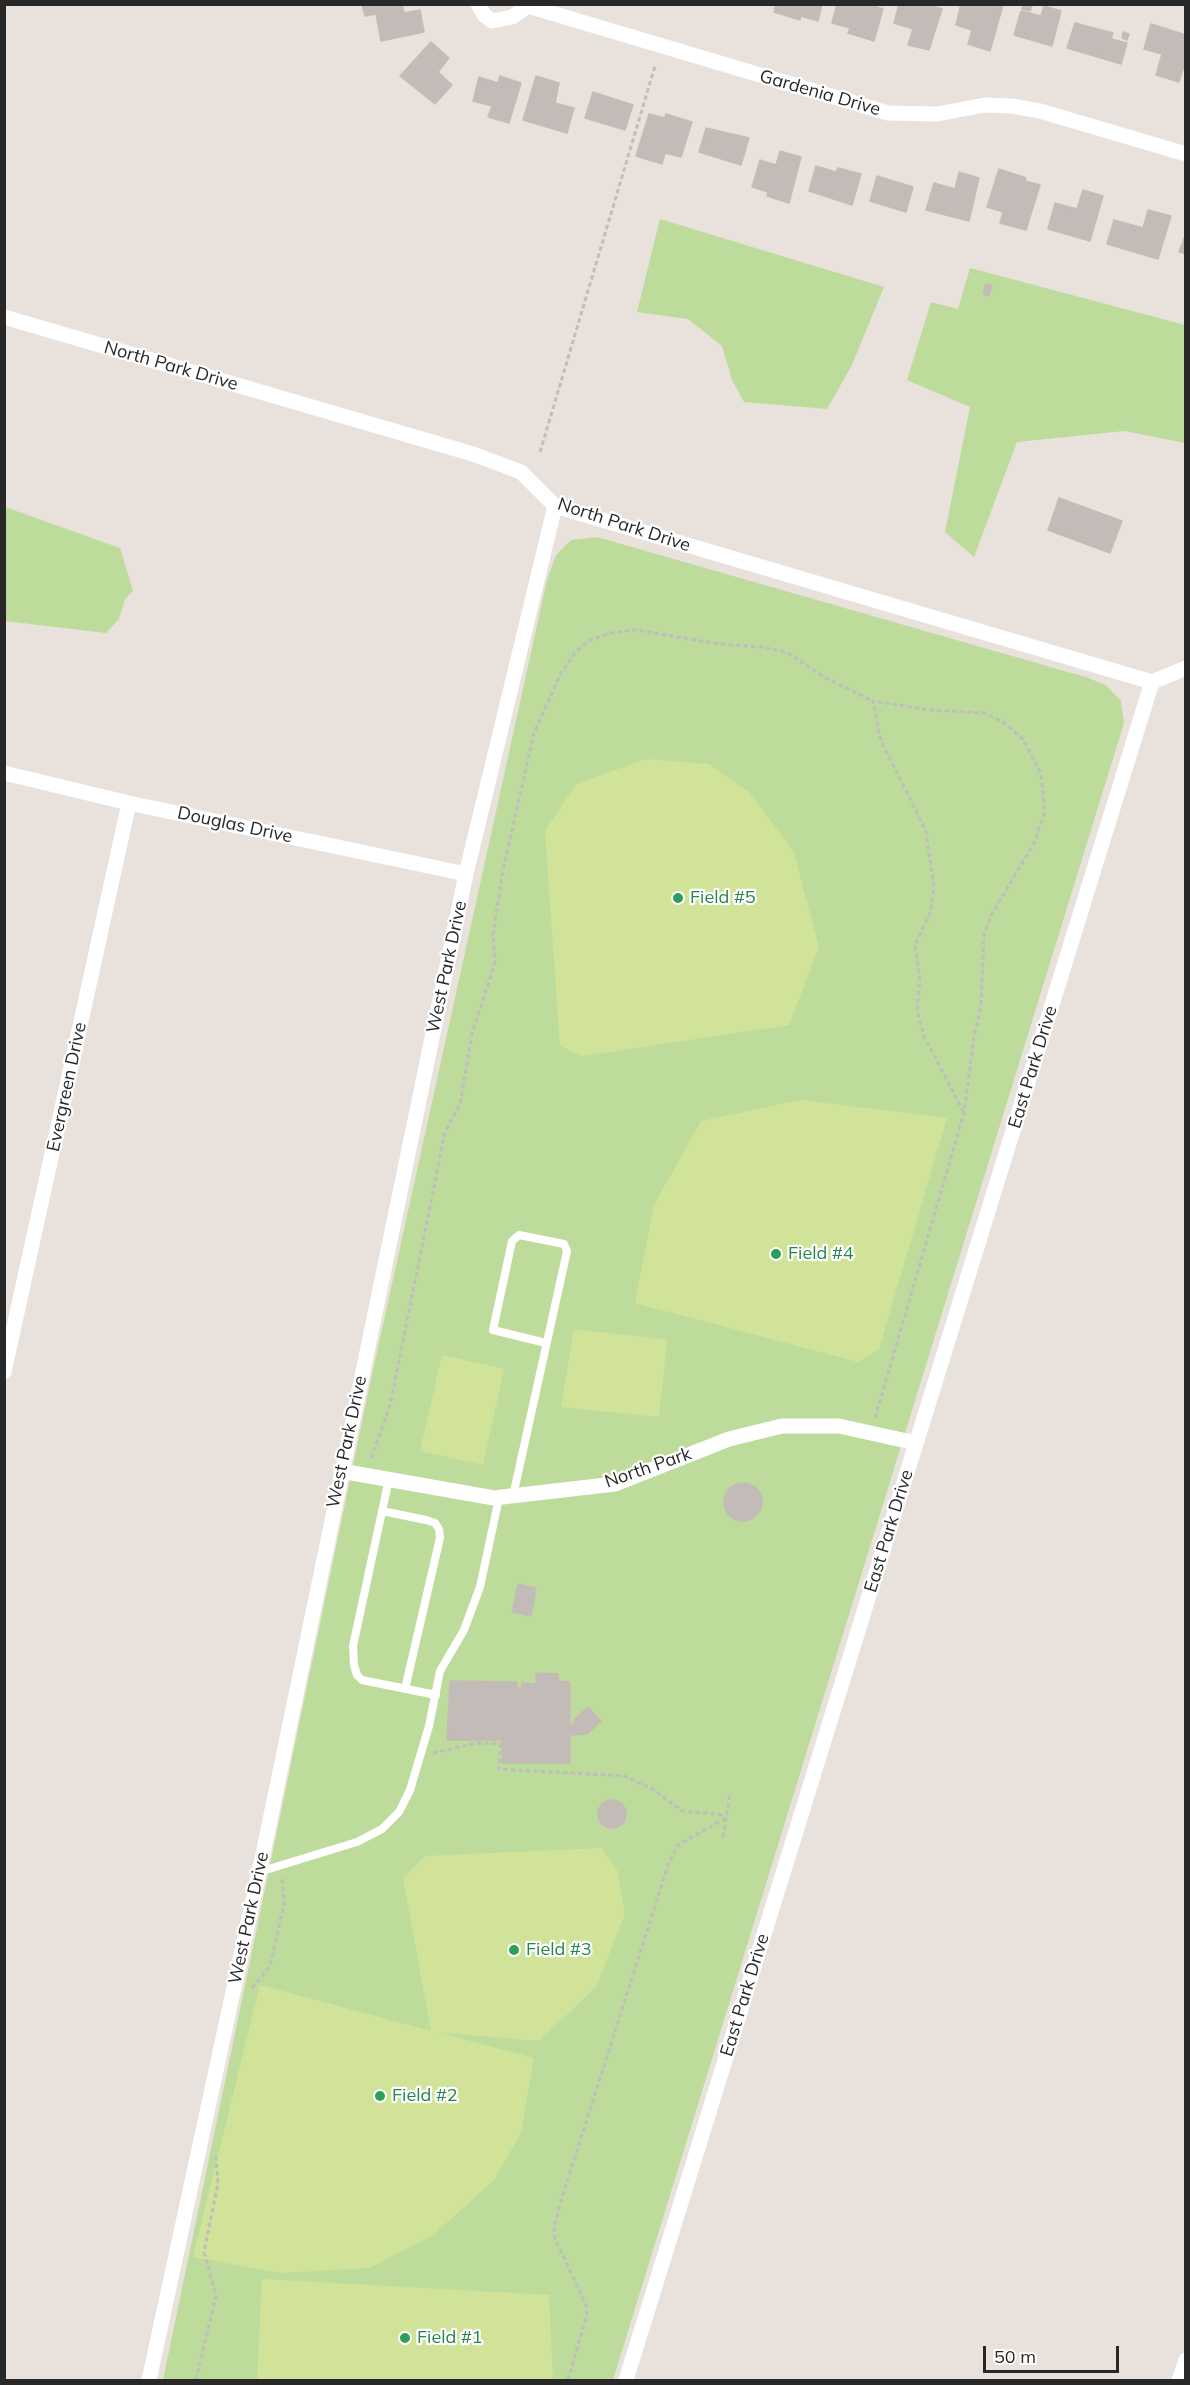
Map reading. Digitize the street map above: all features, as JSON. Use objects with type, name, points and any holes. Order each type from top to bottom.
[{"type":"street","name":"Gardenia Drive","points":[[478,7],[492,21],[498,21],[512,17],[528,5],[888,113],[937,114],[985,105],[1012,106],[1041,111],[1185,154]]},
{"type":"street","name":"North Park Drive","points":[[4,318],[473,454],[521,472],[555,506],[1152,682]]},
{"type":"street","name":"West Park Drive","points":[[148,2380],[259,1872],[466,874],[555,506]]},
{"type":"street","points":[[1152,682],[1185,668]]},
{"type":"street","name":"East Park Drive","points":[[626,2380],[1152,682]]},
{"type":"street","name":"Douglas Drive","points":[[4,773],[129,803],[466,874]]},
{"type":"street","name":"Evergreen Drive","points":[[4,1372],[129,803]]},
{"type":"street","name":"North Park","points":[[341,1471],[506,1496],[615,1484],[729,1439],[782,1426],[838,1426],[916,1443]]},
{"type":"street","points":[[1179,2380],[1185,2360]]},
{"type":"lane","points":[[259,1872],[357,1842],[382,1828],[399,1812],[410,1790],[436,1695],[440,1671],[464,1630],[480,1587],[546,1343],[567,1251],[564,1244],[519,1235],[512,1241],[493,1330],[546,1343]]},
{"type":"lane","points":[[389,1479],[352,1646],[354,1665],[357,1675],[362,1680],[436,1695]]},
{"type":"lane","points":[[382,1511],[435,1523],[439,1529],[440,1538],[405,1689]]},
{"type":"path","points":[[540,452],[655,66]]},
{"type":"path","points":[[371,1458],[390,1406],[445,1132],[460,1104],[472,1034],[495,962],[493,934],[503,870],[534,733],[561,673],[575,653],[588,641],[610,633],[636,630],[720,644],[763,646],[788,653],[824,677],[873,701],[929,710],[984,713],[1003,722],[1023,739],[1041,774],[1045,811],[1035,841],[992,914],[984,934],[981,1005],[974,1036],[964,1113],[875,1419]]},
{"type":"path","points":[[873,701],[881,741],[926,831],[934,888],[930,913],[915,945],[920,980],[917,1010],[924,1036],[964,1113]]},
{"type":"path","points":[[420,1756],[477,1743],[500,1744],[499,1769],[624,1776],[653,1789],[682,1811],[726,1817]]},
{"type":"path","points":[[723,1837],[730,1794]]},
{"type":"path","points":[[568,2380],[587,2314],[586,2305],[555,2239],[554,2227],[560,2204],[668,1864],[678,1845],[726,1817]]},
{"type":"path","points":[[249,1992],[270,1966],[284,1904],[282,1878]]},
{"type":"path","points":[[196,2380],[216,2296],[204,2252],[218,2183],[216,2156]]},
{"type":"green space","points":[[660,219],[884,287],[852,365],[827,409],[744,402],[732,380],[722,346],[688,319],[637,312]]},
{"type":"green space","points":[[970,268],[1185,325],[1185,443],[1124,431],[1017,442],[974,557],[945,532],[970,407],[907,380],[931,302],[958,309]]},
{"type":"green space","points":[[5,507],[120,548],[133,591],[125,599],[119,619],[106,633],[5,621]]},
{"type":"green space","points":[[597,537],[1089,678],[1107,686],[1121,701],[1124,723],[613,2380],[163,2380],[368,1393],[547,580],[556,555],[571,540]]},
{"type":"green space","name":"Field #5","points":[[646,759],[709,764],[750,793],[793,850],[819,947],[789,1025],[582,1056],[560,1046],[545,831],[576,784]]},
{"type":"green space","name":"Field #4","points":[[800,1100],[947,1118],[879,1349],[858,1362],[635,1303],[654,1205],[701,1121]]},
{"type":"green space","points":[[574,1329],[667,1340],[659,1417],[561,1407]]},
{"type":"green space","points":[[442,1355],[504,1369],[483,1465],[420,1451]]},
{"type":"green space","name":"Field #2","points":[[602,1848],[617,1870],[625,1914],[596,1987],[539,2041],[436,2032],[534,2058],[521,2133],[494,2180],[433,2235],[370,2268],[281,2273],[193,2257],[260,1985],[431,2031],[403,1878],[425,1856]]},
{"type":"green space","name":"Field #1","points":[[262,2279],[549,2295],[553,2380],[257,2380]]},
{"type":"building","points":[[362,4],[402,4],[404,13],[420,10],[424,32],[381,41],[376,14],[365,16]]},
{"type":"building","points":[[776,4],[822,4],[818,21],[801,16],[800,20],[774,12]]},
{"type":"building","points":[[837,4],[867,4],[883,9],[874,41],[848,33],[850,28],[832,23]]},
{"type":"building","points":[[899,4],[927,4],[942,9],[929,50],[908,45],[913,29],[894,23]]},
{"type":"building","points":[[961,4],[1003,5],[990,51],[968,44],[972,30],[956,25]]},
{"type":"building","points":[[1024,4],[1032,6],[1030,11],[1022,9]]},
{"type":"building","points":[[1044,6],[1061,11],[1052,46],[1014,35],[1021,11],[1041,16]]},
{"type":"building","points":[[1075,23],[1113,33],[1111,39],[1127,43],[1121,64],[1067,48]]},
{"type":"building","points":[[1151,24],[1186,35],[1186,59],[1179,82],[1156,75],[1162,54],[1144,49]]},
{"type":"building","points":[[1123,32],[1129,34],[1127,40],[1122,38]]},
{"type":"building","points":[[431,42],[449,58],[438,72],[452,85],[435,104],[400,76]]},
{"type":"building","points":[[500,76],[521,83],[509,123],[488,117],[492,106],[473,101],[479,77],[498,83]]},
{"type":"building","points":[[536,76],[559,83],[555,103],[574,108],[567,133],[523,120]]},
{"type":"building","points":[[593,92],[633,105],[625,130],[585,118]]},
{"type":"building","points":[[649,114],[665,118],[666,114],[692,122],[681,157],[665,153],[662,164],[636,156]]},
{"type":"building","points":[[706,128],[749,138],[741,165],[699,152]]},
{"type":"building","points":[[780,151],[801,157],[789,203],[767,196],[768,192],[752,187],[760,160],[776,165]]},
{"type":"building","points":[[816,166],[836,172],[838,168],[861,174],[852,205],[809,191]]},
{"type":"building","points":[[999,169],[1040,185],[1026,230],[1000,223],[1003,212],[987,207]]},
{"type":"building","points":[[959,172],[979,178],[969,221],[926,210],[934,183],[955,189]]},
{"type":"building","points":[[877,176],[913,187],[906,212],[870,201]]},
{"type":"building","points":[[1083,190],[1103,196],[1090,241],[1048,229],[1055,203],[1077,209]]},
{"type":"building","points":[[1148,210],[1171,216],[1158,259],[1107,244],[1114,220],[1143,228]]},
{"type":"building","points":[[1186,233],[1186,254],[1179,252]]},
{"type":"building","points":[[986,284],[992,286],[989,296],[983,294]]},
{"type":"building","points":[[1059,498],[1122,521],[1110,553],[1048,530]]},
{"type":"building","points":[[743,1483],[756,1489],[762,1502],[756,1515],[743,1521],[730,1515],[724,1502],[730,1489]]},
{"type":"building","points":[[518,1584],[536,1588],[531,1616],[512,1612]]},
{"type":"building","points":[[536,1673],[558,1674],[558,1681],[570,1682],[570,1763],[502,1763],[502,1740],[447,1740],[450,1681],[517,1682],[517,1688],[522,1688],[522,1683],[536,1684]]},
{"type":"building","points":[[588,1707],[601,1721],[587,1734],[570,1735],[570,1724],[576,1724],[574,1720]]},
{"type":"building","points":[[612,1800],[622,1804],[626,1814],[622,1824],[612,1828],[602,1824],[598,1814],[602,1804]]},
{"type":"place","name":"Field #5","points":[[678,898]]},
{"type":"place","name":"Field #4","points":[[776,1254]]},
{"type":"place","name":"Field #3","points":[[514,1950]]},
{"type":"place","name":"Field #2","points":[[380,2096]]},
{"type":"place","name":"Field #1","points":[[405,2338]]}]
